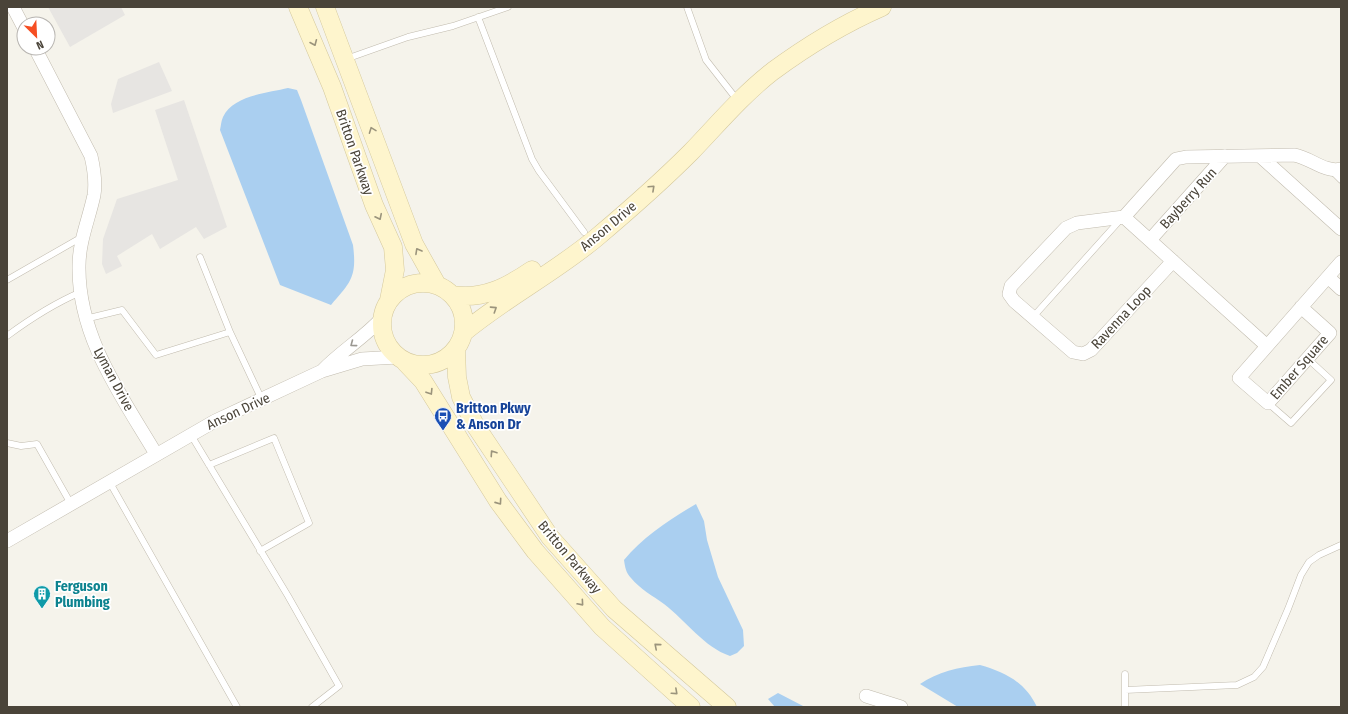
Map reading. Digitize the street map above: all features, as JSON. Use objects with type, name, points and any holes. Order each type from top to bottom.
[{"type":"main road","name":"Britton Parkway","points":[[298,7],[332,88],[374,205],[393,247],[395,270],[389,300]]},
{"type":"main road","name":"Britton Parkway","points":[[324,7],[414,244],[437,285]]},
{"type":"main road","name":"Anson Drive","points":[[452,295],[466,297],[490,294],[514,282],[552,257],[584,232],[682,144],[738,102],[772,72],[814,42],[882,7]]},
{"type":"main road","name":"Anson Drive","points":[[463,333],[481,318],[559,266],[595,238],[690,153],[738,102]]},
{"type":"main road","points":[[424,283],[437,285],[452,295],[463,312],[463,333],[456,350],[445,359],[433,365],[419,366],[402,360],[387,346],[382,335],[382,318],[389,300],[399,290],[411,285],[424,283]]},
{"type":"main road","name":"Britton Parkway","points":[[456,350],[457,377],[461,398],[475,426],[550,537],[614,609],[727,707]]},
{"type":"main road","name":"Britton Parkway","points":[[402,360],[423,381],[498,501],[535,551],[602,627],[692,707]]},
{"type":"street","points":[[13,7],[18,16]]},
{"type":"street","name":"Lyman Drive","points":[[39,56],[91,156],[95,175],[94,195],[82,237],[79,266],[85,319],[101,361],[156,454]]},
{"type":"street","name":"Bayberry Run","points":[[1150,240],[1225,156]]},
{"type":"street","name":"Bayberry Run","points":[[1124,217],[1176,159],[1225,156],[1305,157],[1335,169]]},
{"type":"street","points":[[1260,156],[1341,229]]},
{"type":"street","points":[[1124,217],[1267,346]]},
{"type":"street","name":"Ravenna Loop","points":[[1124,217],[1077,223],[1066,228],[1011,286],[1009,294],[1014,301],[1073,352],[1083,354],[1091,350],[1173,261]]},
{"type":"street","name":"Ember Square","points":[[1301,307],[1330,334],[1268,403],[1239,378],[1301,307],[1341,262]]},
{"type":"street","points":[[1328,277],[1341,289]]},
{"type":"street","name":"Anson Drive","points":[[322,371],[333,359],[372,329],[382,318]]},
{"type":"street","name":"Anson Drive","points":[[156,454],[191,435],[322,371],[362,359],[402,360]]},
{"type":"street","points":[[7,541],[156,454]]},
{"type":"street","points":[[866,696],[901,707]]},
{"type":"lane","points":[[344,59],[408,37],[432,33],[508,7]]},
{"type":"lane","points":[[687,7],[706,60],[738,102]]},
{"type":"lane","points":[[478,17],[532,159],[539,172],[584,232]]},
{"type":"lane","points":[[1335,169],[1341,180]]},
{"type":"lane","points":[[1033,317],[1124,217]]},
{"type":"lane","points":[[7,280],[82,237]]},
{"type":"lane","points":[[200,257],[230,332],[262,400]]},
{"type":"lane","points":[[7,336],[55,305],[81,292]]},
{"type":"lane","points":[[85,319],[122,310],[156,355],[230,332]]},
{"type":"lane","points":[[1268,403],[1291,424],[1330,380],[1308,359]]},
{"type":"lane","points":[[191,435],[339,686],[312,707]]},
{"type":"lane","points":[[209,465],[274,438],[309,522],[260,551]]},
{"type":"lane","points":[[7,443],[21,446],[37,444],[71,504]]},
{"type":"lane","points":[[109,482],[238,707]]},
{"type":"lane","points":[[1125,690],[1237,685],[1254,677],[1263,666],[1288,609],[1300,575],[1309,562],[1319,555],[1341,545]]},
{"type":"lane","points":[[1125,674],[1125,707]]},
{"type":"shaded area","points":[[48,7],[121,7],[125,15],[70,47],[56,22],[56,16],[53,16]]},
{"type":"shaded area","points":[[159,62],[172,91],[113,113],[111,104],[118,79]]},
{"type":"shaded area","points":[[184,100],[227,227],[204,239],[196,227],[160,249],[152,234],[117,256],[122,266],[106,274],[102,264],[103,239],[117,199],[178,180],[155,110]]},
{"type":"water","points":[[288,88],[297,90],[353,245],[354,265],[351,278],[331,305],[280,285],[220,130],[223,117],[228,110],[243,99]]},
{"type":"water","points":[[696,504],[704,521],[707,540],[718,577],[743,630],[744,646],[737,653],[730,656],[703,640],[664,604],[638,586],[629,576],[625,567],[624,560],[648,536]]},
{"type":"water","points":[[980,665],[998,671],[1013,679],[1027,691],[1037,707],[958,707],[920,684],[934,676],[948,671]]},
{"type":"water","points":[[778,693],[805,707],[775,707],[768,699]]},
{"type":"place","name":"Britton Pkwy & Anson Dr","points":[[443,431]]},
{"type":"place","name":"Ferguson Plumbing","points":[[42,609]]}]
